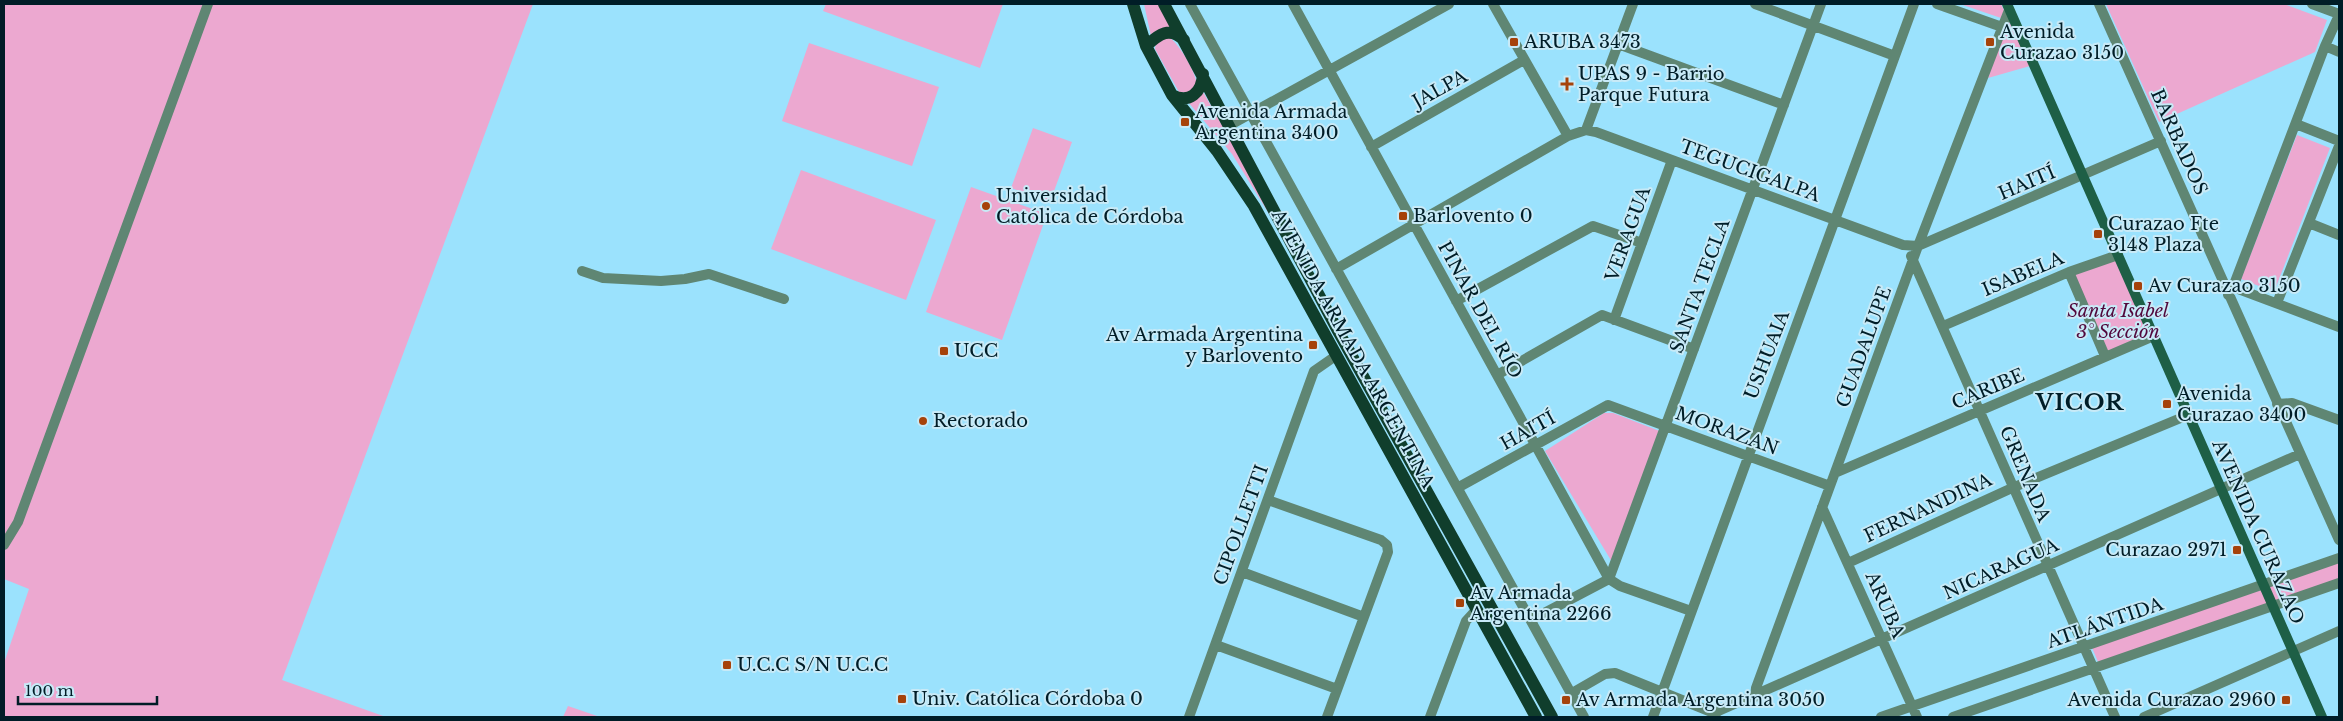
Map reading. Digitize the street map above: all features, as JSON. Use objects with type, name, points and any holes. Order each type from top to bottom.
[{"type":"main road","name":"AVENIDA ARMADA ARGENTINA","points":[[1133,4],[1146,46],[1172,95],[1237,178],[1337,355],[1536,717]]},
{"type":"main road","name":"AVENIDA ARMADA ARGENTINA","points":[[1164,4],[1353,357],[1552,717]]},
{"type":"main road","points":[[1146,46],[1155,38],[1169,32],[1178,34],[1184,40]]},
{"type":"main road","points":[[1172,95],[1181,99],[1193,97],[1200,89],[1203,74]]},
{"type":"street","points":[[4,545],[21,513],[208,4]]},
{"type":"street","name":"AVENIDA ARMADA ARGENTINA","points":[[1190,4],[1249,114],[1459,487],[1584,717]]},
{"type":"street","name":"PINAR DEL RÍO","points":[[1293,4],[1610,579]]},
{"type":"street","points":[[1230,125],[1449,4]]},
{"type":"street","points":[[1493,4],[1568,136]]},
{"type":"street","points":[[1336,269],[1568,136],[1586,130],[1633,4]]},
{"type":"street","points":[[1755,4],[1895,56]]},
{"type":"street","name":"SANTA TECLA","points":[[1610,579],[1821,4]]},
{"type":"street","name":"USHUAIA","points":[[1653,717],[1914,4]]},
{"type":"street","points":[[1937,4],[2002,27]]},
{"type":"street","name":"BARBADOS","points":[[2099,4],[2230,291],[2277,404],[2339,540]]},
{"type":"street","points":[[2312,4],[2339,15],[2325,46],[2230,291],[2278,303],[2339,327]]},
{"type":"street","name":"GUADALUPE","points":[[1754,697],[1913,259],[2008,7]]},
{"type":"street","name":"AVENIDA CURAZAO","points":[[2008,7],[2322,717]]},
{"type":"street","points":[[1618,44],[1784,105]]},
{"type":"street","points":[[2325,46],[2339,52]]},
{"type":"street","name":"JALPA","points":[[1371,146],[1524,60]]},
{"type":"street","points":[[2296,124],[2339,141]]},
{"type":"street","name":"TEGUCIGALPA","points":[[1586,130],[1903,245]]},
{"type":"street","name":"HAITÍ","points":[[1903,245],[1918,246],[2084,176],[2161,141]]},
{"type":"street","points":[[2278,303],[2339,146]]},
{"type":"street","name":"VERAGUA","points":[[1614,320],[1672,160]]},
{"type":"street","points":[[2309,223],[2339,235]]},
{"type":"street","points":[[1456,301],[1593,226],[1642,243]]},
{"type":"street","name":"GRENADA","points":[[1903,245],[1913,259],[1980,410],[2012,488],[2115,717]]},
{"type":"street","name":"ISABELA","points":[[1943,326],[2070,272],[2118,254]]},
{"type":"street","points":[[582,271],[603,278],[661,281],[709,274],[784,299]]},
{"type":"street","points":[[2070,272],[2105,356]]},
{"type":"street","points":[[1497,375],[1602,315],[1694,349]]},
{"type":"street","name":"CARIBE","points":[[1835,473],[2154,336]]},
{"type":"street","name":"CIPOLLETTI","points":[[1189,717],[1314,371],[1337,355]]},
{"type":"street","points":[[2277,404],[2292,403],[2339,420]]},
{"type":"street","name":"HAITÍ","points":[[1459,487],[1604,406],[1613,406]]},
{"type":"street","name":"MORAZAN","points":[[1613,406],[1830,486]]},
{"type":"street","name":"FERNANDINA","points":[[1848,563],[2012,488],[2188,414]]},
{"type":"street","name":"NICARAGUA","points":[[1715,715],[2300,454]]},
{"type":"street","points":[[1268,500],[1381,540],[1387,544],[1388,552],[1327,717]]},
{"type":"street","name":"ARUBA","points":[[1822,507],[1917,717]]},
{"type":"street","name":"ATLÁNTIDA","points":[[1881,717],[2339,558]]},
{"type":"street","points":[[1242,572],[1364,617]]},
{"type":"street","points":[[1531,620],[1610,579],[1620,586],[1691,611]]},
{"type":"street","points":[[1953,717],[2339,583]]},
{"type":"street","points":[[1430,717],[1466,621],[1476,610]]},
{"type":"street","points":[[2144,717],[2339,631]]},
{"type":"street","points":[[1216,645],[1338,689]]},
{"type":"street","points":[[1572,694],[1605,674],[1615,673],[1662,691],[1715,715]]},
{"type":"green space","points":[[4,4],[533,4],[282,680],[386,717],[4,717],[4,663],[29,589],[4,579]]},
{"type":"green space","points":[[826,4],[1003,4],[980,68],[823,11]]},
{"type":"green space","points":[[1144,4],[1158,4],[1171,27],[1151,36]]},
{"type":"green space","points":[[1960,4],[2001,4],[2004,10],[2001,18]]},
{"type":"green space","points":[[2106,4],[2284,4],[2327,20],[2315,52],[2159,122]]},
{"type":"green space","points":[[2008,19],[2030,66],[1988,78]]},
{"type":"green space","points":[[1166,35],[1176,44],[1191,67],[1197,88],[1188,93],[1179,92],[1155,49],[1156,41]]},
{"type":"green space","points":[[809,43],[939,87],[912,166],[782,121]]},
{"type":"green space","points":[[1203,92],[1274,216],[1271,217],[1232,154],[1188,102]]},
{"type":"green space","points":[[1033,128],[1072,142],[1050,202],[1011,188]]},
{"type":"green space","points":[[2297,135],[2330,148],[2274,292],[2241,279]]},
{"type":"green space","points":[[801,170],[936,220],[906,300],[771,249]]},
{"type":"green space","points":[[971,187],[1047,214],[1002,340],[926,312]]},
{"type":"green space","name":"Santa Isabel 3° Sección","points":[[2116,256],[2150,335],[2107,354],[2073,274]]},
{"type":"green space","points":[[1604,413],[1613,413],[1662,432],[1612,562],[1545,451]]},
{"type":"green space","points":[[2339,562],[2339,581],[2276,605],[2267,586]]},
{"type":"green space","points":[[2261,590],[2268,604],[2099,664],[2090,643]]},
{"type":"green space","points":[[568,706],[600,717],[563,717]]},
{"type":"place","name":"ARUBA 3473","points":[[1514,42]]},
{"type":"place","name":"Avenida Curazao 3150","points":[[1990,42]]},
{"type":"place","name":"UPAS 9 - Barrio Parque Futura","points":[[1567,84]]},
{"type":"place","name":"Avenida Armada Argentina 3400","points":[[1185,122]]},
{"type":"place","name":"Universidad Católica de Córdoba","points":[[986,206]]},
{"type":"place","name":"Barlovento 0","points":[[1403,216]]},
{"type":"place","name":"Curazao Fte 3148 Plaza","points":[[2098,234]]},
{"type":"place","name":"Av Curazao 3150","points":[[2138,286]]},
{"type":"place","name":"Av Armada Argentina y Barlovento","points":[[1313,345]]},
{"type":"place","name":"UCC","points":[[944,351]]},
{"type":"place","name":"Avenida Curazao 3400","points":[[2167,404]]},
{"type":"place","name":"Rectorado","points":[[923,421]]},
{"type":"place","name":"Curazao 2971","points":[[2237,550]]},
{"type":"place","name":"Av Armada Argentina 2266","points":[[1460,603]]},
{"type":"place","name":"U.C.C S/N U.C.C","points":[[727,665]]},
{"type":"place","name":"Univ. Católica Córdoba 0","points":[[902,699]]},
{"type":"place","name":"Av Armada Argentina 3050","points":[[1566,700]]},
{"type":"place","name":"Avenida Curazao 2960","points":[[2286,700]]},
{"type":"district","name":"VICOR","points":[[2080,402]]}]
